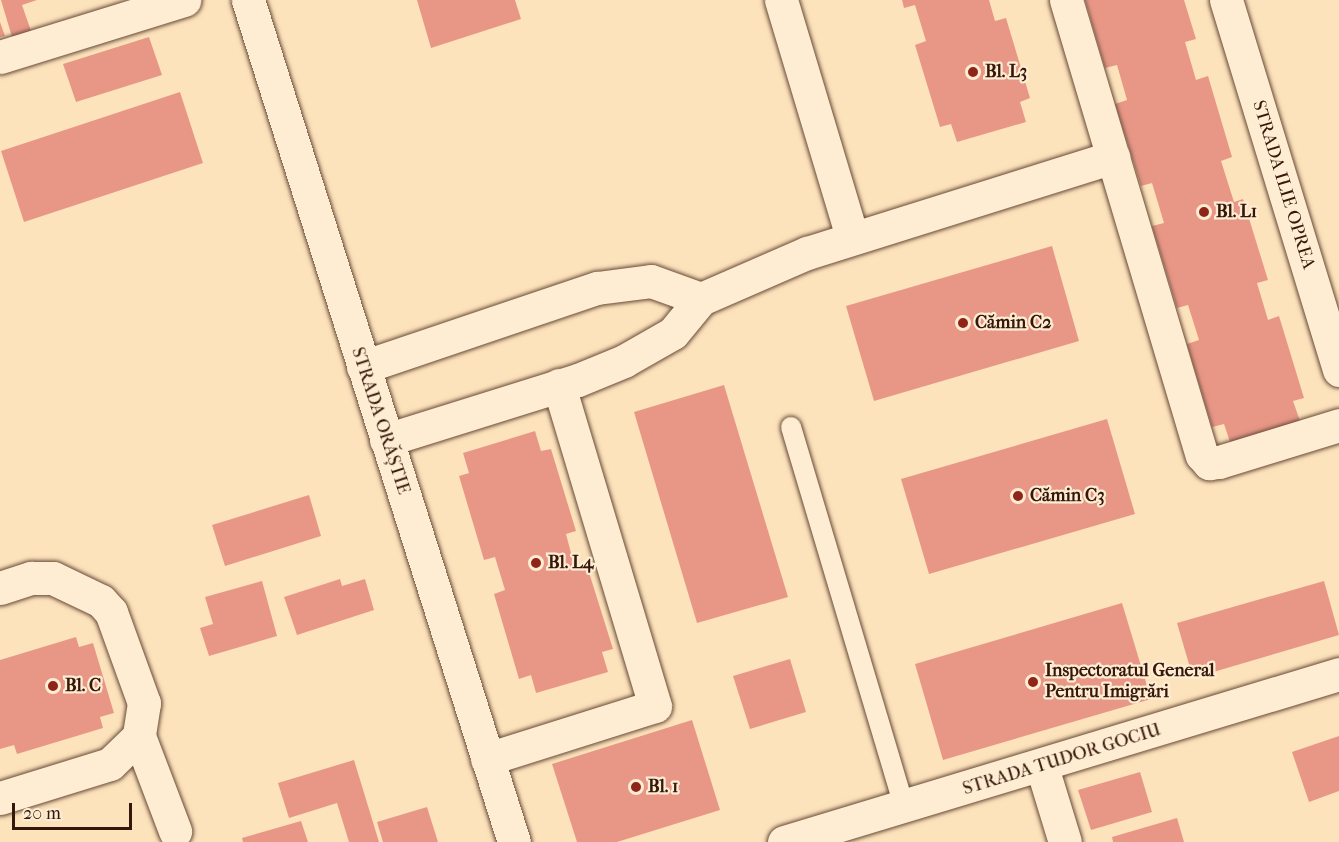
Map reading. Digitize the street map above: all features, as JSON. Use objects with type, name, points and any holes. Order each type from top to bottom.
[{"type":"street","points":[[0,57],[184,0]]},
{"type":"street","name":"STRADA ORĂȘTIE","points":[[248,0],[514,842]]},
{"type":"street","points":[[781,0],[852,236]]},
{"type":"street","points":[[1066,0],[1202,455],[1209,463],[1339,425]]},
{"type":"street","name":"STRADA ILIE OPREA","points":[[1226,0],[1339,370]]},
{"type":"street","points":[[386,440],[559,386],[624,361],[672,333],[701,299],[852,236],[1113,157]]},
{"type":"street","points":[[363,367],[597,288],[651,281],[701,299]]},
{"type":"street","points":[[487,759],[656,706],[559,386]]},
{"type":"street","points":[[0,588],[31,578],[53,578],[101,601],[111,612],[144,703],[139,736],[175,831]]},
{"type":"street","name":"STRADA TUDOR GOCIU","points":[[784,842],[1042,766],[1339,674]]},
{"type":"street","points":[[0,798],[110,764],[139,736]]},
{"type":"street","points":[[1042,766],[1065,842]]},
{"type":"lane","points":[[791,427],[904,806]]},
{"type":"building","points":[[1,0],[37,0],[22,5],[31,31],[12,37]]},
{"type":"building","points":[[417,0],[515,0],[521,19],[431,48]]},
{"type":"building","name":"Bl. L3","points":[[902,0],[989,0],[995,21],[1006,18],[1030,98],[1020,102],[1026,122],[957,142],[951,124],[940,127],[915,45],[926,41],[915,5],[904,8]]},
{"type":"building","name":"Bl. L1","points":[[1085,0],[1184,0],[1196,39],[1185,42],[1196,80],[1208,76],[1232,157],[1221,161],[1234,202],[1243,199],[1268,280],[1257,283],[1268,320],[1279,316],[1304,398],[1293,401],[1300,421],[1230,442],[1224,424],[1212,427],[1187,344],[1199,340],[1188,305],[1177,308],[1152,226],[1164,223],[1152,183],[1141,186],[1115,104],[1127,100],[1117,65],[1105,68]]},
{"type":"building","points":[[0,22],[5,36],[0,37]]},
{"type":"building","points":[[149,37],[162,75],[76,102],[63,64]]},
{"type":"building","points":[[180,92],[203,163],[24,222],[1,151]]},
{"type":"building","name":"Cămin C2","points":[[1052,246],[1079,341],[874,401],[846,306]]},
{"type":"building","points":[[724,385],[788,597],[697,623],[634,412]]},
{"type":"building","name":"Cămin C3","points":[[1107,419],[1135,514],[929,574],[901,479]]},
{"type":"building","name":"Bl. L4","points":[[535,431],[541,451],[551,449],[576,531],[566,534],[571,553],[576,569],[587,566],[613,649],[602,652],[608,672],[536,693],[531,675],[519,679],[494,594],[505,590],[495,557],[484,560],[459,476],[469,473],[463,453]]},
{"type":"building","points":[[309,495],[321,536],[225,566],[212,525]]},
{"type":"building","points":[[340,579],[342,586],[365,579],[374,610],[297,635],[284,597]]},
{"type":"building","points":[[262,581],[277,636],[209,656],[200,628],[213,624],[205,597]]},
{"type":"building","points":[[1324,581],[1339,635],[1193,678],[1177,623]]},
{"type":"building","name":"Inspectoratul General Pentru Imigrări","points":[[1122,603],[1151,699],[943,760],[915,664]]},
{"type":"building","name":"Bl. C","points":[[76,637],[79,647],[93,643],[114,713],[100,717],[103,728],[17,754],[14,745],[0,749],[0,660]]},
{"type":"building","points":[[790,659],[806,712],[750,729],[733,676]]},
{"type":"building","name":"Bl. 1","points":[[692,720],[720,810],[617,842],[577,842],[552,764]]},
{"type":"building","points":[[1339,736],[1339,791],[1309,802],[1292,752]]},
{"type":"building","points":[[354,760],[379,842],[349,842],[337,803],[289,818],[278,783]]},
{"type":"building","points":[[1140,772],[1152,812],[1091,830],[1078,790]]},
{"type":"building","points":[[427,807],[438,842],[383,842],[377,822]]},
{"type":"building","points":[[1177,818],[1184,842],[1113,842],[1112,837]]},
{"type":"building","points":[[301,821],[308,842],[243,842],[242,838]]},
{"type":"place","name":"Bl. L3","points":[[973,72]]},
{"type":"place","name":"Bl. L1","points":[[1204,212]]},
{"type":"place","name":"Cămin C2","points":[[963,323]]},
{"type":"place","name":"Cămin C3","points":[[1018,496]]},
{"type":"place","name":"Bl. L4","points":[[536,563]]},
{"type":"place","name":"Inspectoratul General Pentru Imigrări","points":[[1033,682]]},
{"type":"place","name":"Bl. C","points":[[53,686]]},
{"type":"place","name":"Bl. 1","points":[[636,787]]}]
